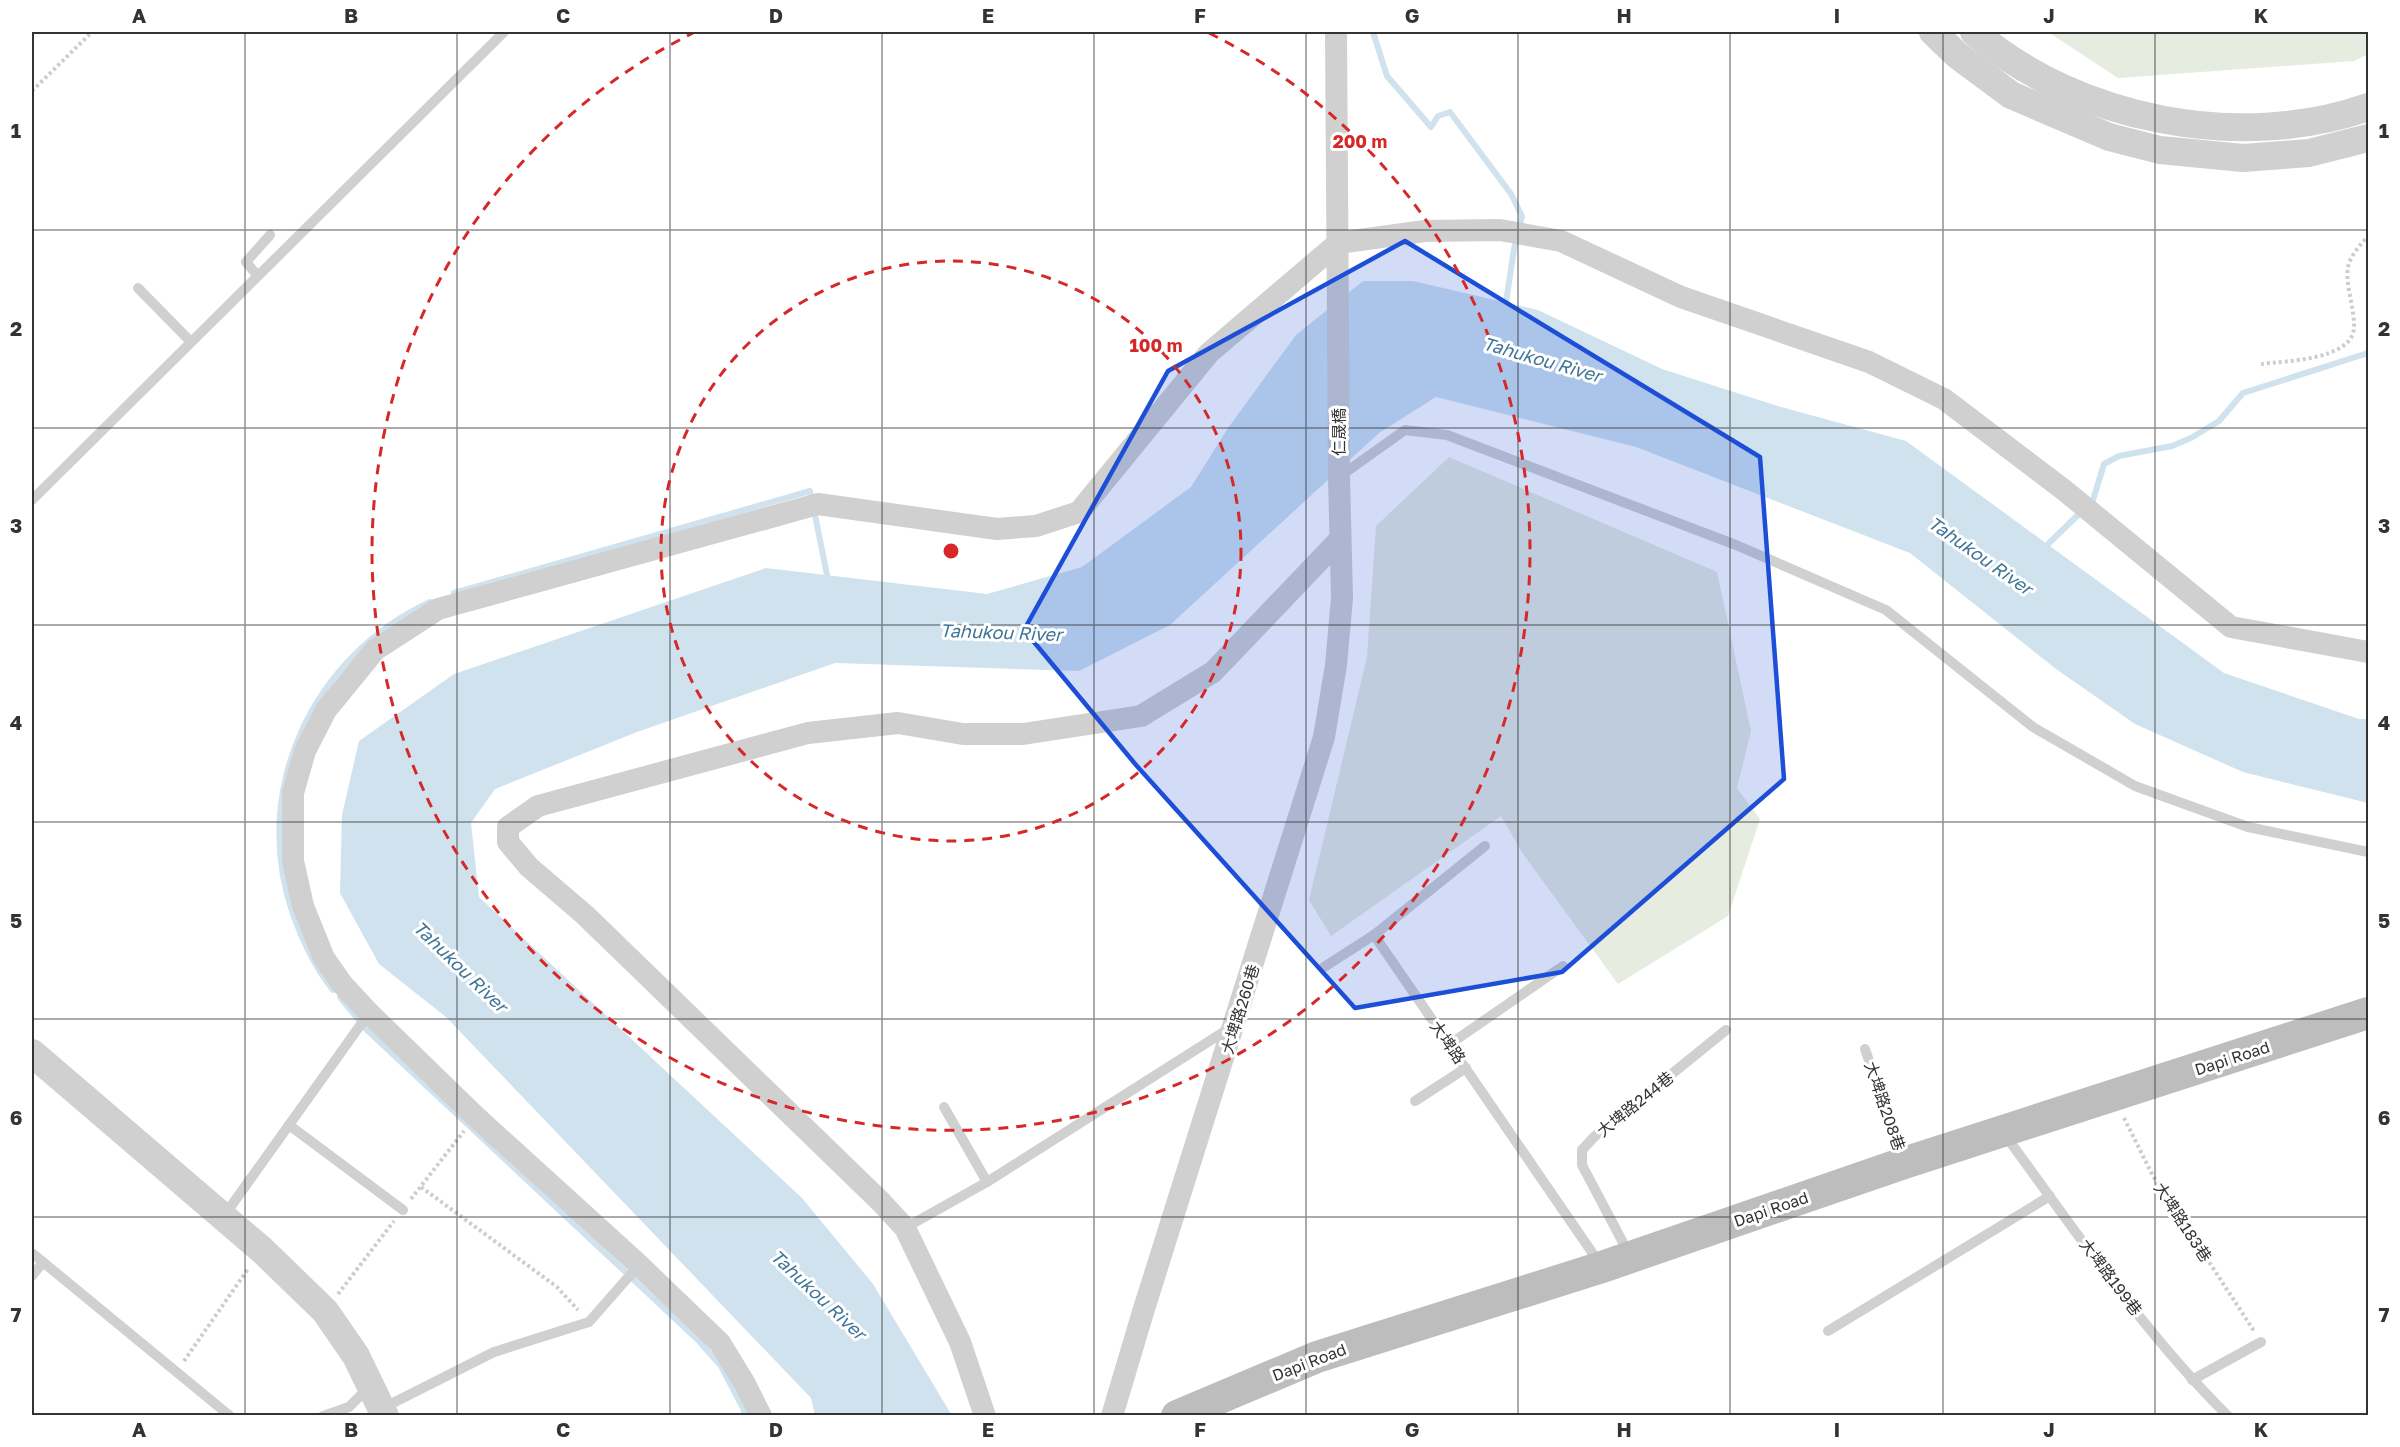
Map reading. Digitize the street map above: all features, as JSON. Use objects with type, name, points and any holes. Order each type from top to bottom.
[{"type":"main road","name":"Dapi Road","points":[[1177,1416],[1317,1357],[1616,1262],[1904,1163],[2368,1013]]},
{"type":"street","name":"仁晟橋","points":[[1336,32],[1342,598]]},
{"type":"street","points":[[1933,32],[1958,55],[2011,95],[2109,137],[2160,150],[2243,158],[2309,153],[2368,138]]},
{"type":"street","points":[[1974,32],[1988,44],[2050,83],[2099,104],[2134,113],[2222,126],[2290,125],[2368,107]]},
{"type":"street","points":[[761,1416],[720,1343],[639,1265],[475,1116],[343,986],[324,958],[303,906],[293,861],[293,793],[305,751],[326,710],[375,650],[438,609],[818,504],[998,529],[1036,526],[1079,512],[1209,352],[1338,243],[1425,231],[1500,230],[1561,242],[1681,297],[1869,362],[1944,399],[2064,490],[2231,627],[2368,652]]},
{"type":"street","points":[[985,1416],[960,1342],[904,1228],[873,1194],[594,923],[529,867],[508,842],[508,827],[538,806],[808,733],[898,723],[963,734],[1023,734],[1141,716],[1213,672],[1340,539]]},
{"type":"street","name":"大埤路260巷","points":[[1112,1416],[1324,737],[1336,665],[1342,598]]},
{"type":"street","points":[[32,1053],[262,1250],[325,1311],[356,1356],[373,1408]]},
{"type":"lane","points":[[32,500],[257,274],[504,32]]},
{"type":"lane","points":[[257,274],[246,262],[270,235]]},
{"type":"lane","points":[[138,288],[190,341]]},
{"type":"lane","points":[[1339,477],[1405,430],[1448,435],[1736,545],[1886,610],[2033,727],[2135,786],[2248,827],[2368,852]]},
{"type":"lane","points":[[1324,967],[1374,935],[1485,846]]},
{"type":"lane","name":"大埤路","points":[[1374,935],[1466,1068],[1616,1262]]},
{"type":"lane","points":[[1450,1044],[1563,966]]},
{"type":"lane","points":[[224,1217],[369,1013]]},
{"type":"lane","points":[[904,1228],[987,1182],[1235,1024]]},
{"type":"lane","name":"大埤路244巷","points":[[1616,1262],[1582,1166],[1582,1150],[1594,1137],[1726,1030]]},
{"type":"lane","name":"大埤路208巷","points":[[1865,1049],[1904,1163]]},
{"type":"lane","points":[[1415,1101],[1466,1068]]},
{"type":"lane","points":[[944,1107],[987,1182]]},
{"type":"lane","points":[[289,1125],[403,1210]]},
{"type":"lane","name":"大埤路199巷","points":[[2003,1132],[2192,1380],[2228,1416]]},
{"type":"lane","points":[[1828,1331],[2050,1196]]},
{"type":"lane","points":[[32,1253],[230,1416]]},
{"type":"lane","points":[[32,1276],[43,1262]]},
{"type":"lane","points":[[323,1416],[349,1407],[373,1408],[494,1352],[589,1322],[639,1265]]},
{"type":"lane","points":[[2192,1380],[2261,1342]]},
{"type":"lane","points":[[349,1407],[373,1408]]},
{"type":"path","points":[[32,92],[92,32]]},
{"type":"path","points":[[2261,364],[2312,358],[2336,351],[2351,339],[2354,329],[2348,267],[2368,236]]},
{"type":"path","name":"大埤路183巷","points":[[2113,1096],[2153,1176],[2261,1342]]},
{"type":"path","points":[[421,1187],[557,1287],[589,1322]]},
{"type":"path","points":[[176,1372],[262,1250]]},
{"type":"highlighted area","points":[[1405,241],[1760,457],[1784,779],[1562,972],[1355,1008],[1136,765],[1024,630],[1168,371]]},
{"type":"shaded area","points":[[2048,32],[2368,32],[2368,54],[2354,61],[2118,78]]},
{"type":"shaded area","points":[[1449,457],[1717,572],[1751,731],[1737,788],[1760,819],[1728,916],[1618,984],[1523,854],[1501,816],[1331,936],[1309,900],[1367,657],[1376,526]]},
{"type":"water","name":"Tahukou River","points":[[1363,281],[1413,281],[1538,310],[1662,369],[1781,407],[1906,441],[2224,673],[2359,719],[2368,719],[2368,803],[2243,772],[2135,724],[2056,669],[1910,553],[1636,447],[1436,397],[1379,433],[1170,625],[1079,671],[835,663],[637,732],[495,789],[471,823],[479,897],[802,1198],[873,1284],[951,1414],[815,1415],[811,1398],[446,1017],[379,964],[340,893],[342,815],[359,741],[454,674],[766,568],[987,594],[1082,567],[1191,487],[1228,428],[1296,335]]},
{"type":"waterway","points":[[1373,32],[1387,76],[1431,127],[1438,116],[1450,112],[1511,194],[1522,216],[1514,249],[1505,309]]},
{"type":"waterway","points":[[2090,504],[2104,464],[2119,456],[2172,446],[2191,438],[2219,421],[2243,393],[2368,353]]},
{"type":"waterway","points":[[454,593],[810,491],[811,500]]},
{"type":"waterway","points":[[814,510],[828,580]]},
{"type":"waterway","points":[[2042,550],[2082,511]]},
{"type":"waterway","points":[[333,990],[315,963],[301,934],[293,914],[282,867],[280,821],[286,775],[301,732],[323,692],[353,657],[388,626],[430,602]]},
{"type":"waterway","points":[[340,997],[367,1030],[698,1340],[721,1366],[745,1416]]}]
